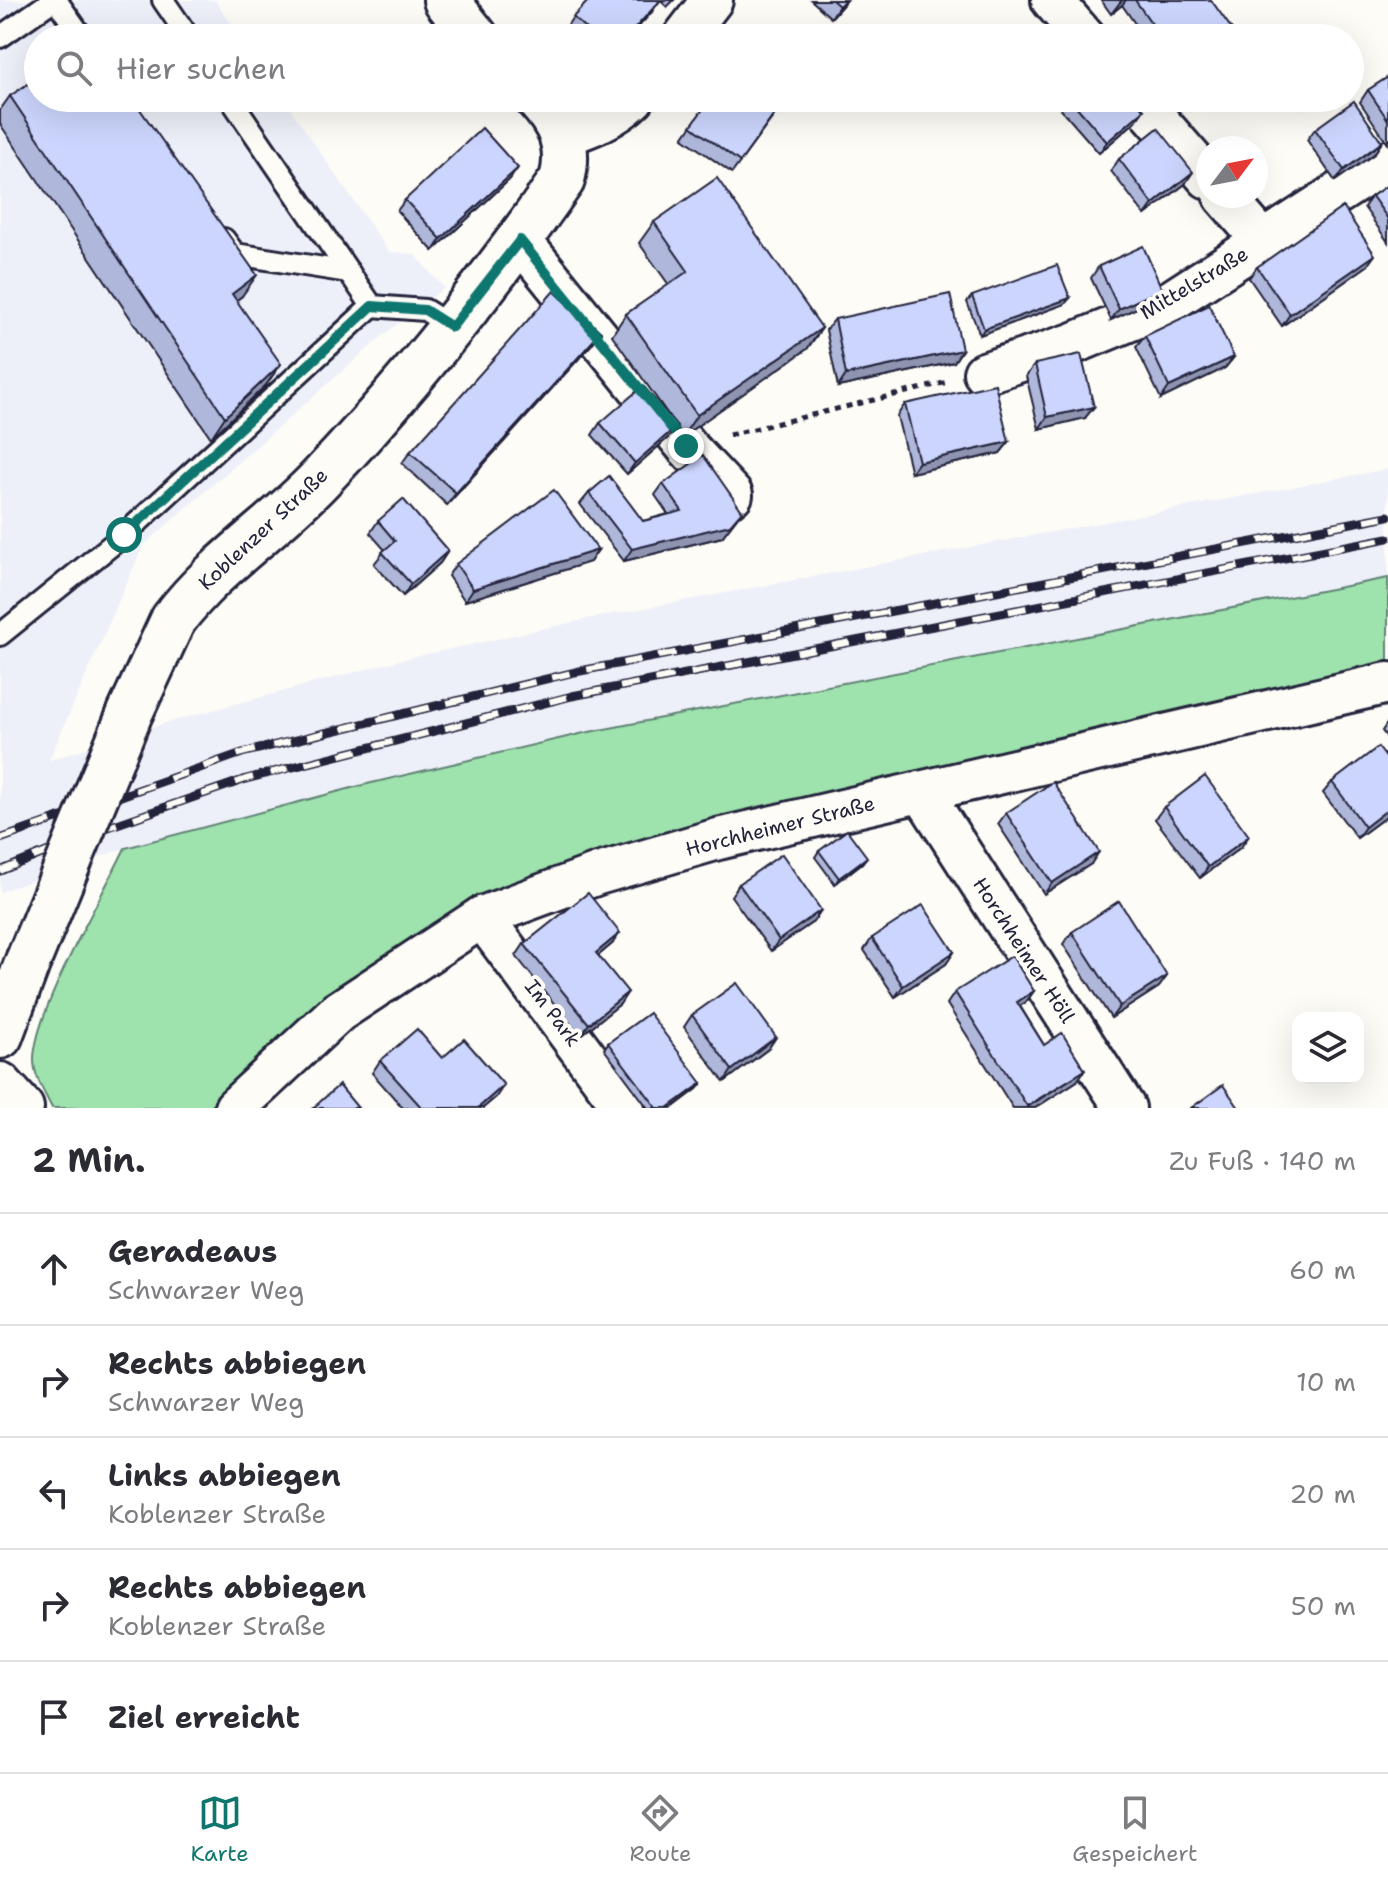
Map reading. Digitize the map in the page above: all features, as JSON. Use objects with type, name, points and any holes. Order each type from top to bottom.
[{"type":"street","points":[[446,0],[465,24]]},
{"type":"street","points":[[694,24],[712,0]]},
{"type":"street","points":[[1052,0],[1073,24]]},
{"type":"street","points":[[550,112],[563,136],[619,112]]},
{"type":"street","points":[[1150,112],[1196,164]]},
{"type":"street","name":"Koblenzer Straße","points":[[0,1036],[130,713],[173,620],[197,588],[320,479],[452,327],[562,180],[567,160],[563,136]]},
{"type":"street","name":"Mittelstraße","points":[[984,373],[1072,344],[1160,308],[1388,161]]},
{"type":"street","points":[[1234,208],[1263,241]]},
{"type":"street","points":[[520,240],[686,446],[732,495]]},
{"type":"street","name":"Horchheimer Straße","points":[[235,1108],[338,1012],[482,917],[598,874],[718,839],[1388,683]]},
{"type":"street","name":"Horchheimer Höll","points":[[922,792],[1125,1108]]},
{"type":"street","name":"Im Park","points":[[482,917],[624,1108]]},
{"type":"street","points":[[0,1085],[21,1108]]},
{"type":"lane","points":[[0,37],[55,0],[73,24]]},
{"type":"lane","points":[[163,0],[179,24]]},
{"type":"lane","points":[[240,112],[372,306]]},
{"type":"lane","points":[[217,228],[235,254],[349,272]]},
{"type":"lane","points":[[3,627],[124,535],[372,306],[425,310],[452,327]]},
{"type":"path","points":[[686,446],[984,373]]},
{"type":"shaded area","points":[[0,0],[215,0],[231,24],[24,24],[24,112],[293,112],[389,252],[414,254],[444,288],[386,333],[143,546],[49,760],[172,721],[400,660],[592,618],[1388,469],[1388,578],[584,733],[363,785],[125,848],[0,892]]},
{"type":"green space","points":[[1388,578],[1388,665],[599,860],[219,1108],[52,1108],[37,1077],[34,1057],[47,1009],[125,848],[363,785],[584,733]]},
{"type":"building","points":[[589,0],[659,2],[639,24],[581,24],[573,17]]},
{"type":"building","points":[[1135,0],[1211,0],[1228,24],[1152,24]]},
{"type":"building","points":[[1388,77],[1388,120],[1368,90]]},
{"type":"building","points":[[24,86],[24,112],[142,112],[257,275],[232,294],[281,364],[225,417],[10,96]]},
{"type":"building","points":[[701,112],[776,112],[740,162],[691,126]]},
{"type":"building","points":[[1081,112],[1142,112],[1107,142]]},
{"type":"building","points":[[1339,112],[1362,112],[1382,142],[1344,170],[1315,129]]},
{"type":"building","points":[[482,128],[518,168],[441,239],[405,200]]},
{"type":"building","points":[[1158,128],[1193,172],[1153,204],[1119,159]]},
{"type":"building","points":[[717,178],[822,328],[697,415],[626,314],[688,271],[654,222]]},
{"type":"building","points":[[1388,185],[1388,219],[1372,196]]},
{"type":"building","points":[[1343,207],[1375,255],[1290,314],[1257,267]]},
{"type":"building","points":[[1143,246],[1162,289],[1119,309],[1099,266]]},
{"type":"building","points":[[1057,265],[1070,298],[984,329],[972,296]]},
{"type":"building","points":[[554,291],[601,332],[456,493],[410,452]]},
{"type":"building","points":[[950,294],[962,350],[846,375],[835,319]]},
{"type":"building","points":[[1209,305],[1234,357],[1169,387],[1145,336]]},
{"type":"building","points":[[1081,354],[1094,407],[1047,417],[1035,364]]},
{"type":"building","points":[[995,384],[1009,442],[919,462],[905,404]]},
{"type":"building","points":[[643,386],[677,426],[635,463],[600,423]]},
{"type":"building","points":[[703,455],[742,511],[730,525],[632,549],[589,493],[609,476],[643,521],[682,511],[663,484]]},
{"type":"building","points":[[554,490],[598,550],[473,589],[456,564]]},
{"type":"building","points":[[403,499],[448,551],[411,584],[382,552],[395,541],[378,521]]},
{"type":"building","points":[[1378,747],[1388,760],[1388,809],[1365,827],[1332,782]]},
{"type":"building","points":[[1205,776],[1249,836],[1208,867],[1164,807]]},
{"type":"building","points":[[1053,782],[1099,852],[1052,883],[1006,813]]},
{"type":"building","points":[[847,830],[867,857],[839,878],[819,851]]},
{"type":"building","points":[[782,854],[821,910],[779,940],[739,884]]},
{"type":"building","points":[[588,893],[620,933],[596,953],[628,992],[589,1024],[524,944]]},
{"type":"building","points":[[1119,901],[1167,976],[1120,1006],[1072,932]]},
{"type":"building","points":[[923,905],[954,952],[903,986],[872,938]]},
{"type":"building","points":[[1012,956],[1034,991],[1017,1002],[1044,1045],[1062,1033],[1085,1070],[1027,1106],[955,992]]},
{"type":"building","points":[[737,983],[776,1037],[732,1070],[692,1015]]},
{"type":"building","points":[[649,1013],[702,1083],[668,1108],[657,1108],[608,1043]]},
{"type":"building","points":[[417,1029],[442,1058],[464,1039],[504,1085],[478,1108],[422,1108],[380,1061]]},
{"type":"building","points":[[339,1085],[358,1108],[313,1108]]},
{"type":"building","points":[[1223,1085],[1239,1108],[1191,1108]]},
{"type":"railway","points":[[0,839],[242,753],[575,672],[1388,516]]},
{"type":"railway","points":[[0,871],[100,830],[246,779],[572,696],[1388,538]]},
{"type":"route","points":[[124,535],[372,306],[425,310],[452,327],[520,240],[686,446]]}]
